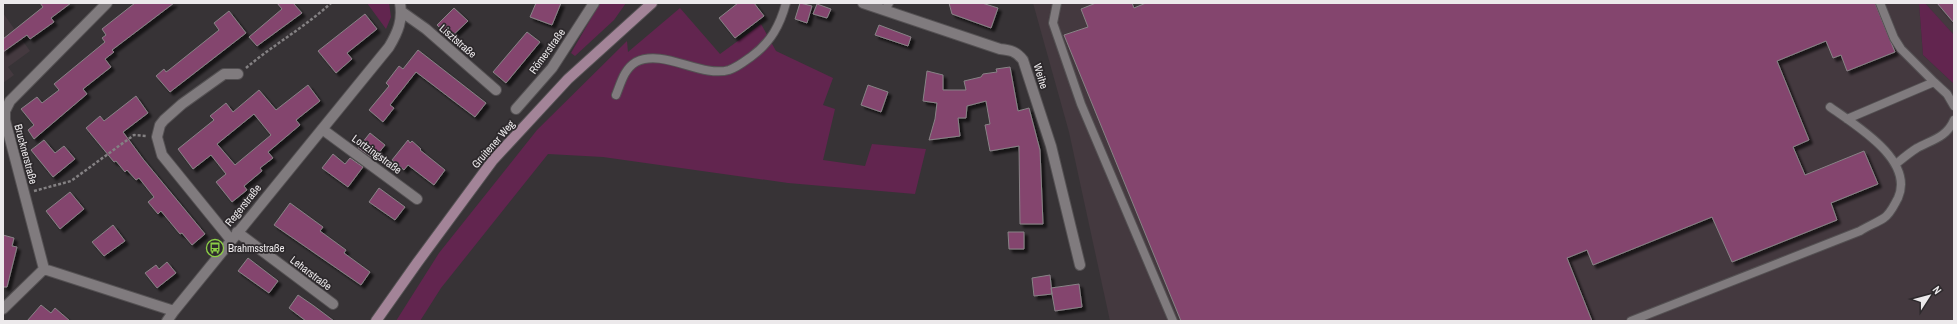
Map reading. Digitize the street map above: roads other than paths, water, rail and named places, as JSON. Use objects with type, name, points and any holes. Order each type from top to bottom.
[{"type":"street","name":"Brucknerstraße","points":[[44,270],[5,120],[6,107],[30,79],[107,3]]},
{"type":"street","name":"Römerstraße","points":[[516,109],[552,68],[594,3]]},
{"type":"street","name":"Gruitener Weg","points":[[376,321],[416,263],[493,160],[568,79],[652,3]]},
{"type":"street","name":"Weihe","points":[[863,3],[887,7],[1000,49],[1012,50],[1023,60],[1051,146],[1080,265]]},
{"type":"street","name":"Lisztstraße","points":[[401,8],[496,90]]},
{"type":"street","name":"Regerstraße","points":[[168,321],[174,311],[230,240],[389,47],[397,33],[401,8]]},
{"type":"street","points":[[230,240],[162,155],[157,137],[160,125],[182,104],[224,74],[238,74]]},
{"type":"street","name":"Lortzingstraße","points":[[322,129],[417,199]]},
{"type":"street","name":"Leharstraße","points":[[237,232],[333,304]]},
{"type":"street","points":[[3,309],[44,270],[174,311]]},
{"type":"lane","points":[[616,95],[627,70],[636,62],[648,58],[719,71],[736,67],[758,52],[770,40],[781,22],[786,3]]},
{"type":"lane","points":[[1057,3],[1053,23],[1081,104],[1173,321]]},
{"type":"lane","points":[[1880,3],[1894,38],[1901,49],[1947,94],[1954,106]]},
{"type":"lane","points":[[1847,119],[1934,82]]},
{"type":"lane","points":[[1631,321],[1860,231],[1885,217],[1894,207],[1900,193],[1900,179],[1896,164],[1880,145],[1830,107]]},
{"type":"lane","points":[[1896,164],[1915,149],[1944,135],[1949,130],[1954,120]]},
{"type":"place","name":"Brahmsstraße","points":[[215,248]]}]
